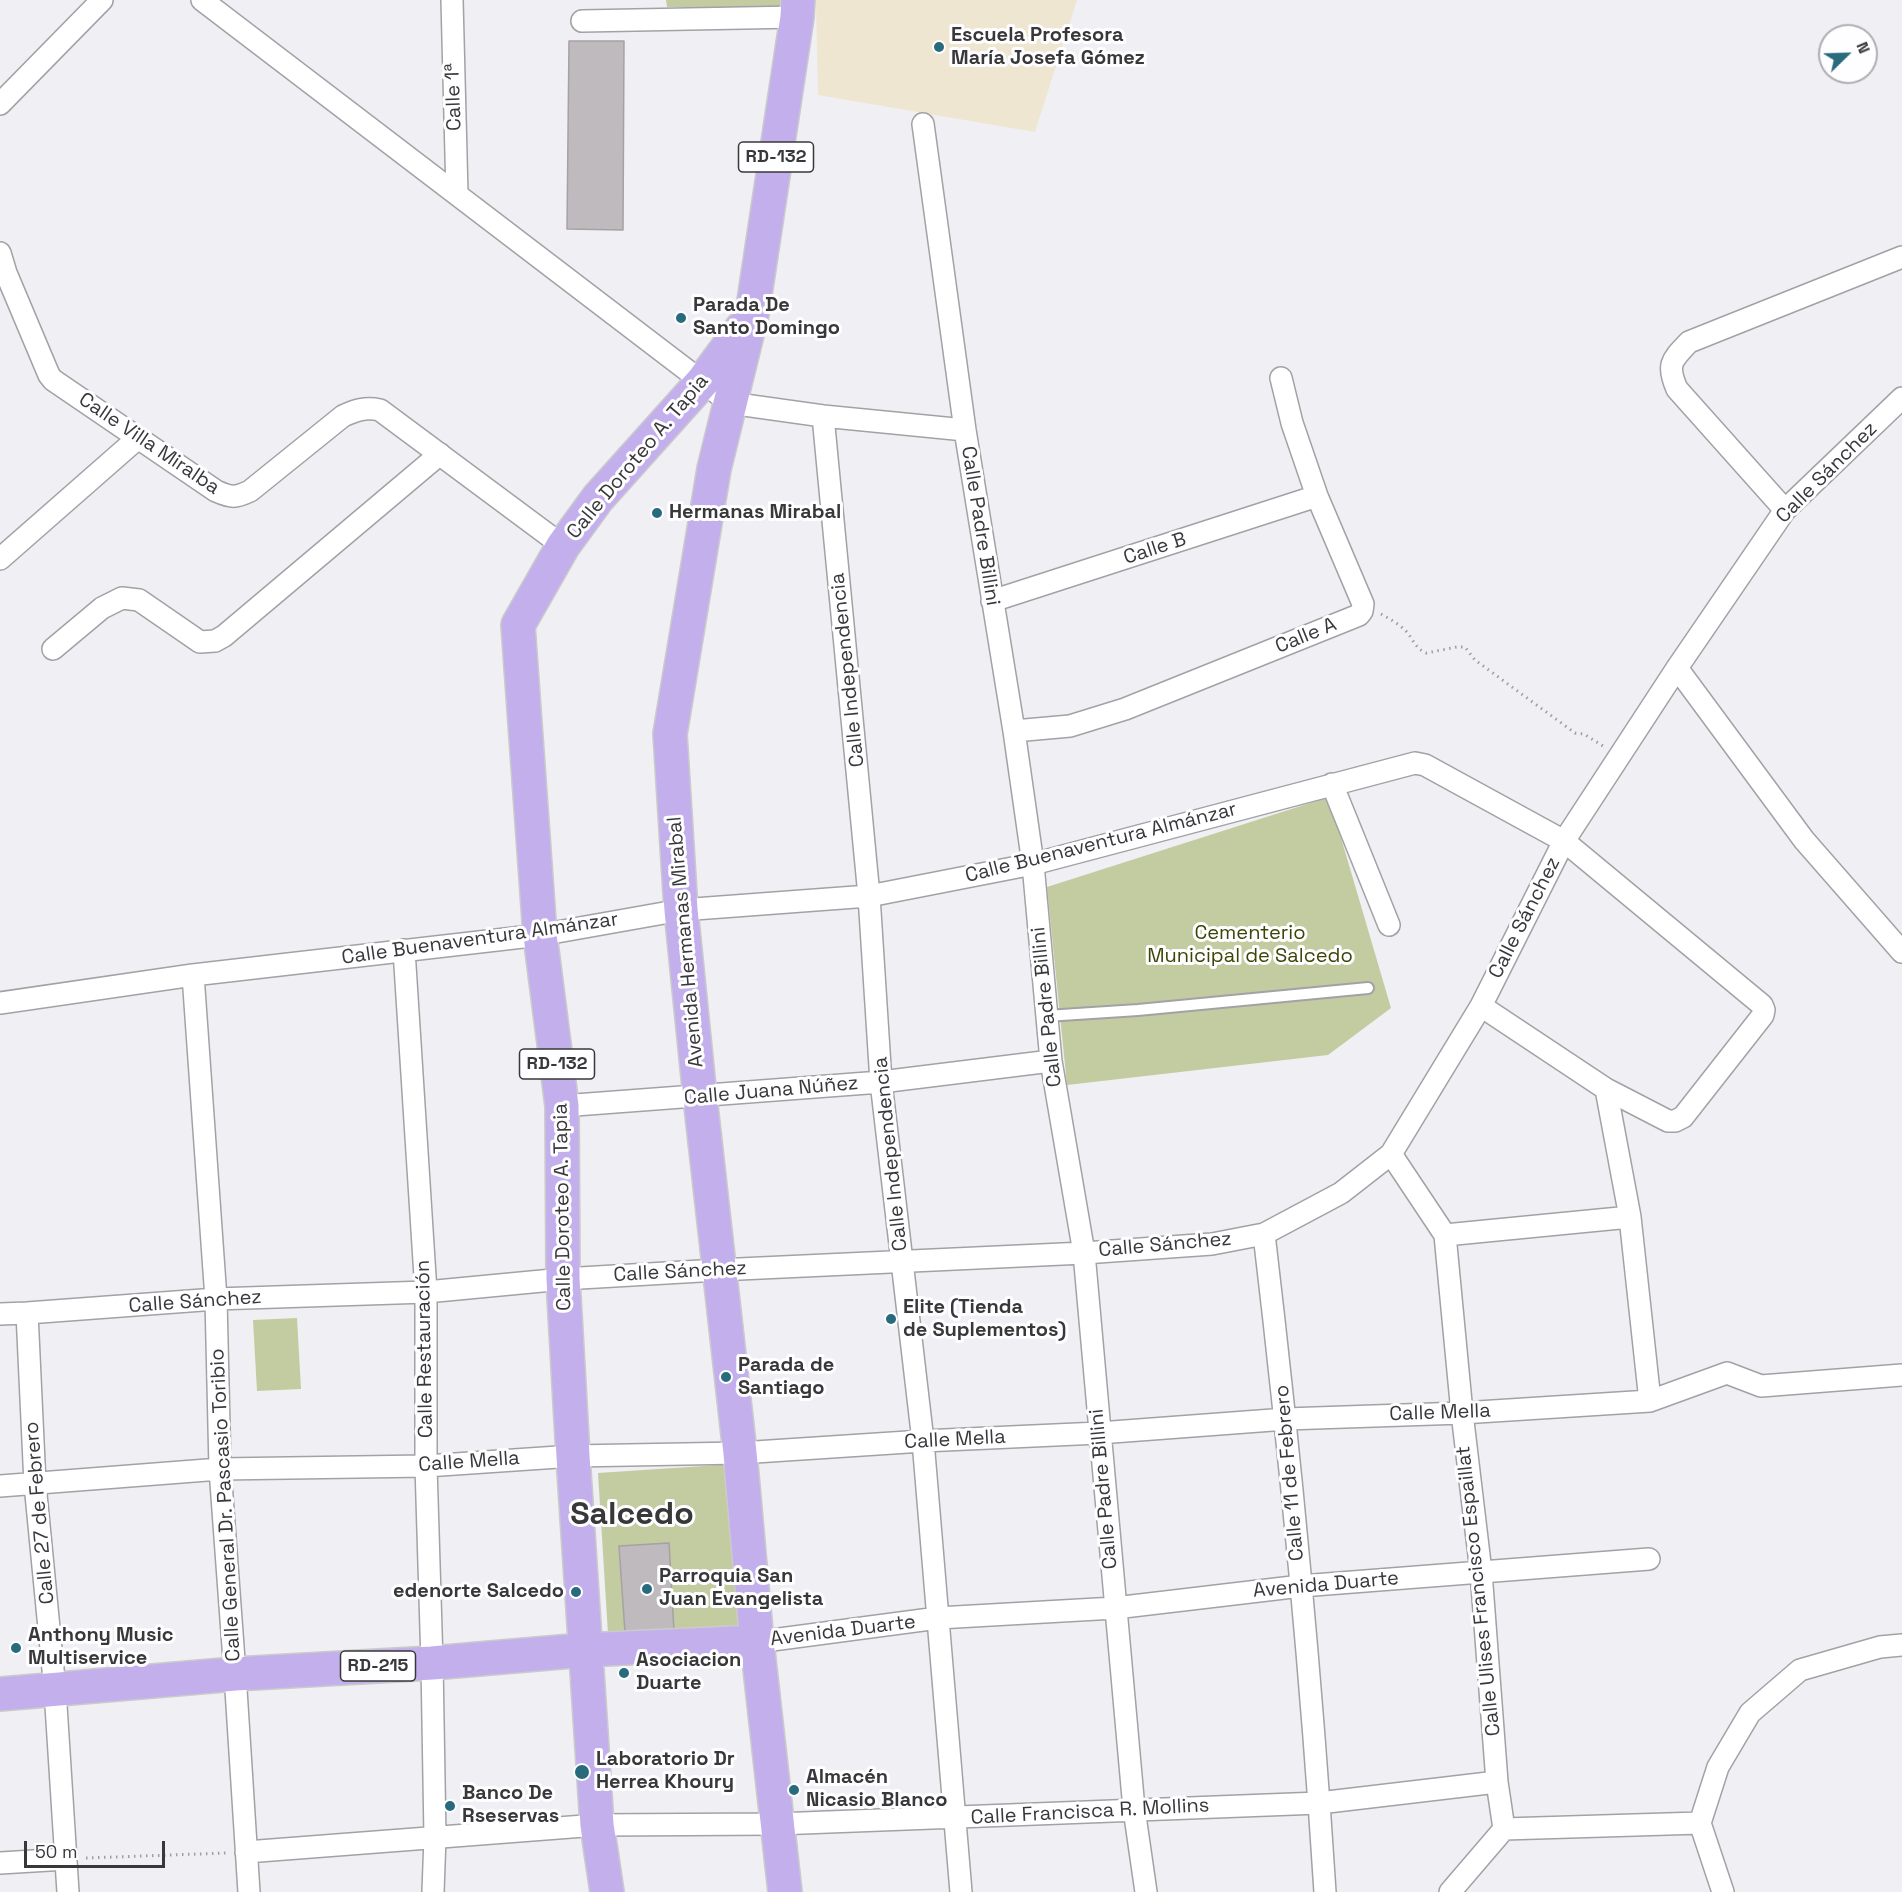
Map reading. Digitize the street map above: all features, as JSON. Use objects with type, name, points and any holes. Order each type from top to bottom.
[{"type":"main road","name":"Avenida Hermanas Mirabal","points":[[785,1892],[681,910],[669,734],[714,469],[752,314],[797,8]]},
{"type":"main road","name":"Calle Doroteo A. Tapia","points":[[607,1892],[597,1825],[584,1650],[563,1279],[562,1106],[540,935],[518,625],[563,546],[598,498],[702,381],[752,314]]},
{"type":"main road","name":"Avenida Duarte","points":[[0,1694],[235,1674],[584,1650],[757,1642]]},
{"type":"street","points":[[0,104],[102,0]]},
{"type":"street","points":[[202,0],[730,402],[823,416],[964,430]]},
{"type":"street","name":"Calle 1ª","points":[[452,0],[457,194]]},
{"type":"street","points":[[582,21],[797,8]]},
{"type":"street","name":"Calle Padre Billini","points":[[923,124],[964,430],[1014,731],[1032,864],[1051,1061],[1084,1253],[1134,1809],[1146,1892]]},
{"type":"street","points":[[1785,510],[1677,389],[1671,375],[1673,358],[1689,342],[1902,257]]},
{"type":"street","name":"Calle Villa Miralba","points":[[2,268],[53,380],[228,496],[236,497],[250,491],[343,416],[359,409],[371,408],[380,410],[563,546]]},
{"type":"street","points":[[1281,378],[1292,423],[1317,496],[1363,604],[1362,611]]},
{"type":"street","name":"Calle Sánchez","points":[[0,1314],[216,1299],[426,1292],[563,1279],[718,1270],[1084,1253],[1212,1244],[1264,1234],[1341,1193],[1391,1154],[1481,1006],[1564,842],[1677,668],[1785,510],[1902,398]]},
{"type":"street","name":"Calle Independencia","points":[[823,416],[869,896],[881,1082],[923,1441],[961,1892]]},
{"type":"street","points":[[0,559],[138,438]]},
{"type":"street","points":[[53,648],[102,608],[122,598],[139,600],[200,642],[215,641],[224,636],[441,454]]},
{"type":"street","name":"Calle B","points":[[992,601],[1317,496]]},
{"type":"street","name":"Calle A","points":[[1014,731],[1070,726],[1125,709],[1359,615],[1362,611]]},
{"type":"street","points":[[1677,668],[1804,840],[1902,952]]},
{"type":"street","name":"Calle Buenaventura Almánzar","points":[[0,1003],[193,975],[540,935],[681,910],[869,896],[1032,864],[1415,763],[1425,765],[1564,842],[1762,1005],[1763,1015],[1683,1117],[1675,1121],[1668,1121],[1606,1089]]},
{"type":"street","points":[[1332,784],[1389,925]]},
{"type":"street","name":"Calle Restauración","points":[[404,951],[426,1292],[426,1466],[435,1837],[433,1892]]},
{"type":"street","name":"Calle General Dr. Pascasio Toribio","points":[[193,975],[216,1299],[220,1469],[249,1892]]},
{"type":"street","points":[[1481,1006],[1606,1089],[1630,1217],[1650,1401]]},
{"type":"street","name":"Calle Juana Núñez","points":[[562,1106],[881,1082],[1051,1061]]},
{"type":"street","name":"Calle Ulises Francisco Espaillat","points":[[1391,1154],[1444,1234],[1481,1572],[1497,1782],[1504,1829]]},
{"type":"street","points":[[1444,1234],[1630,1217]]},
{"type":"street","name":"Calle 11 de Febrero","points":[[1264,1234],[1286,1419],[1319,1803],[1324,1892]]},
{"type":"street","name":"Calle 27 de Febrero","points":[[27,1313],[35,1484],[55,1690],[68,1892]]},
{"type":"street","name":"Calle Mella","points":[[0,1486],[220,1469],[426,1466],[573,1456],[740,1452],[1099,1433],[1286,1419],[1462,1413],[1650,1401],[1727,1373],[1761,1386],[1902,1375]]},
{"type":"street","name":"Avenida Duarte","points":[[757,1642],[938,1618],[1115,1608],[1301,1586],[1649,1559]]},
{"type":"street","points":[[1723,1892],[1700,1823],[1718,1767],[1750,1713],[1800,1670],[1880,1647],[1902,1645]]},
{"type":"street","name":"Calle Francisca R. Mollins","points":[[246,1852],[597,1825],[777,1824],[1319,1803],[1497,1782]]},
{"type":"street","points":[[1450,1892],[1504,1829],[1700,1823]]},
{"type":"street","points":[[0,1863],[66,1859]]},
{"type":"lane","points":[[1046,1016],[1138,1010],[1368,988]]},
{"type":"path","points":[[1362,611],[1375,611],[1389,619],[1407,632],[1416,646],[1426,653],[1461,646],[1465,648],[1475,660],[1575,733],[1584,734],[1619,758]]},
{"type":"path","points":[[66,1859],[246,1852]]},
{"type":"shaded area","name":"Escuela Profesora María Josefa Gómez","points":[[816,0],[1077,0],[1035,132],[818,95]]},
{"type":"green space","points":[[666,0],[788,0],[788,7],[667,7]]},
{"type":"green space","name":"Cementerio Municipal de Salcedo","points":[[1329,797],[1391,1008],[1328,1055],[1067,1085],[1047,887]]},
{"type":"green space","points":[[297,1318],[301,1389],[257,1391],[253,1320]]},
{"type":"green space","points":[[734,1464],[745,1627],[674,1631],[669,1544],[619,1547],[625,1633],[608,1634],[598,1473]]},
{"type":"building","points":[[569,41],[624,41],[623,230],[567,229]]},
{"type":"building","name":"Parroquia San Juan Evangelista","points":[[669,1543],[674,1631],[625,1633],[619,1546]]},
{"type":"place","name":"Escuela Profesora María Josefa Gómez","points":[[939,47]]},
{"type":"place","name":"Parada De Santo Domingo","points":[[681,318]]},
{"type":"place","name":"Hermanas Mirabal","points":[[657,513]]},
{"type":"place","name":"Elite (Tienda de Suplementos)","points":[[891,1319]]},
{"type":"place","name":"Parada de Santiago","points":[[726,1377]]},
{"type":"place","name":"Parroquia San Juan Evangelista","points":[[647,1589]]},
{"type":"place","name":"edenorte Salcedo","points":[[576,1592]]},
{"type":"place","name":"Anthony Music Multiservice","points":[[16,1648]]},
{"type":"place","name":"Asociacion Duarte","points":[[624,1673]]},
{"type":"place","name":"Laboratorio Dr Herrea Khoury","points":[[582,1772]]},
{"type":"place","name":"Almacén Nicasio Blanco","points":[[794,1790]]},
{"type":"place","name":"Banco De Rseservas","points":[[450,1806]]},
{"type":"district","name":"Salcedo","points":[[632,1515]]}]
